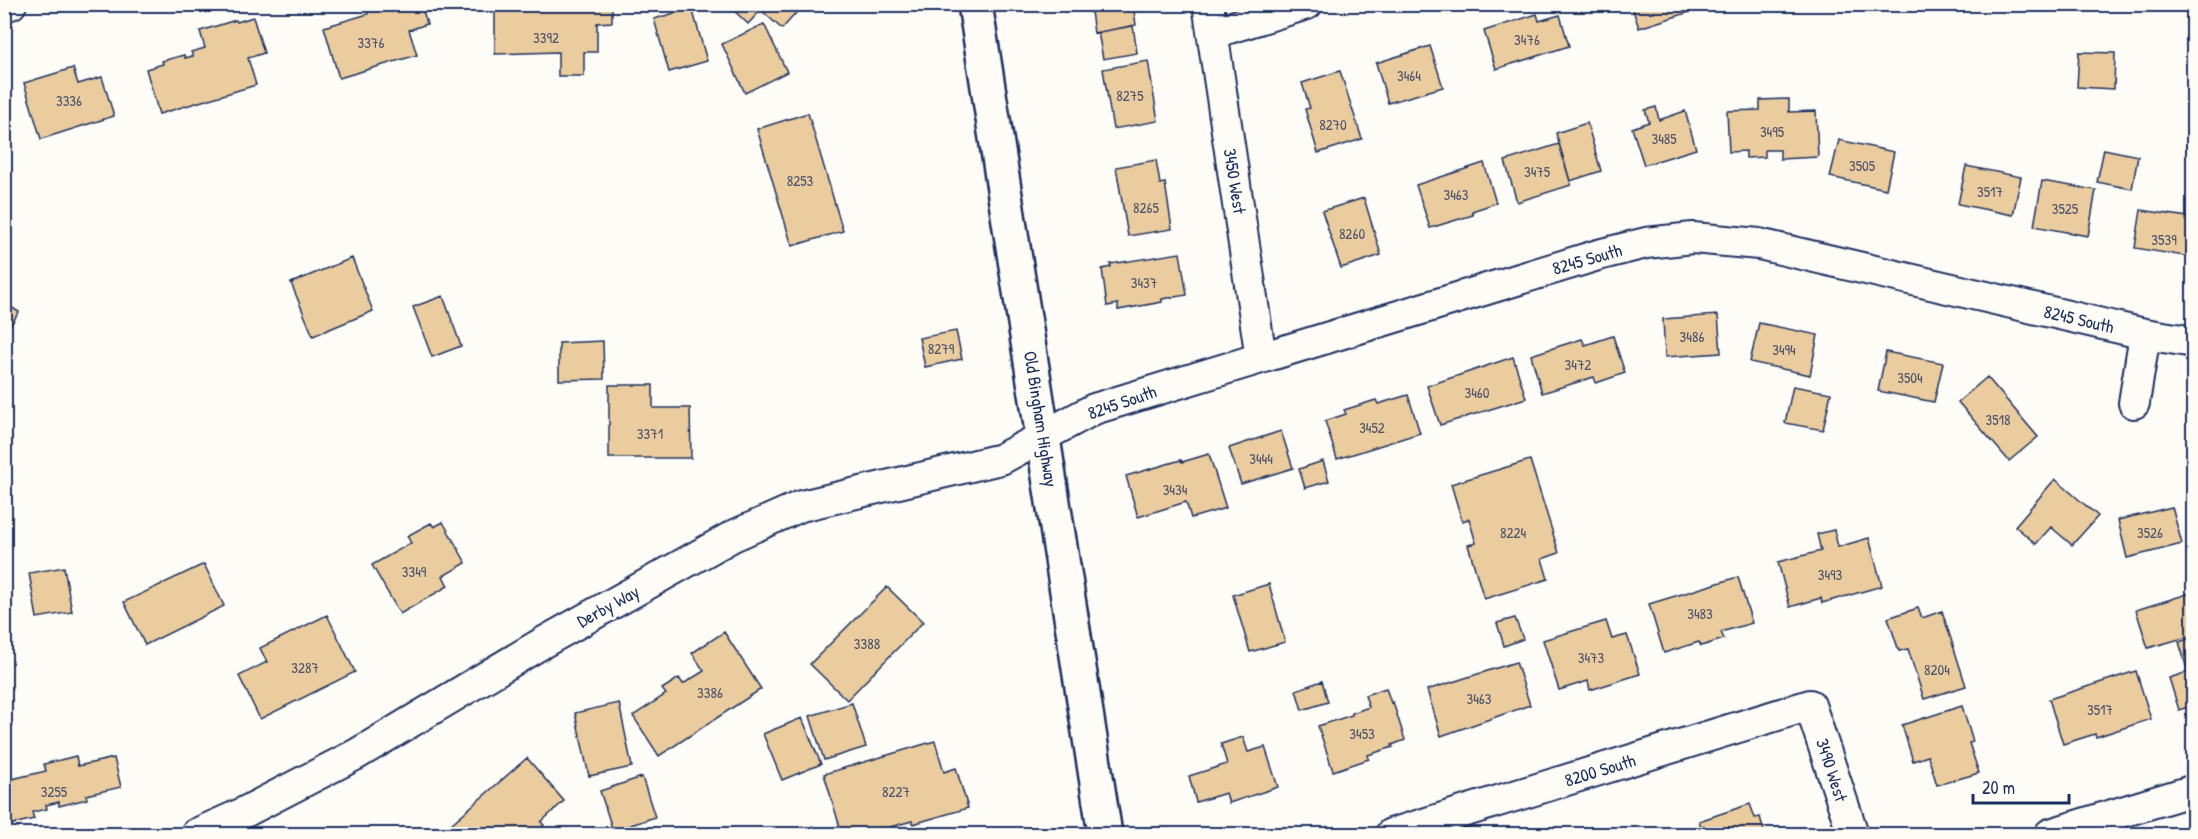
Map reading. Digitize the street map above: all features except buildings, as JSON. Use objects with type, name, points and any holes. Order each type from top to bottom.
[{"type":"street","points":[[4,6],[11,4]]},
{"type":"street","name":"Old Bingham Highway","points":[[975,4],[1105,834]]},
{"type":"street","points":[[1210,19],[1307,4]]},
{"type":"street","name":"3450 West","points":[[1210,19],[1262,358]]},
{"type":"street","name":"8245 South","points":[[1044,435],[1094,409],[1598,255],[1646,243],[1693,238],[1759,244],[2145,334],[2193,342]]},
{"type":"street","points":[[2134,403],[2145,334]]},
{"type":"street","name":"Derby Way","points":[[196,834],[239,815],[357,754],[544,642],[733,536],[801,506],[1001,459],[1044,435]]},
{"type":"street","name":"8200 South","points":[[1391,834],[1810,705]]},
{"type":"street","name":"3490 West","points":[[1810,705],[1853,834]]},
{"type":"street","points":[[2050,834],[2193,790]]}]
